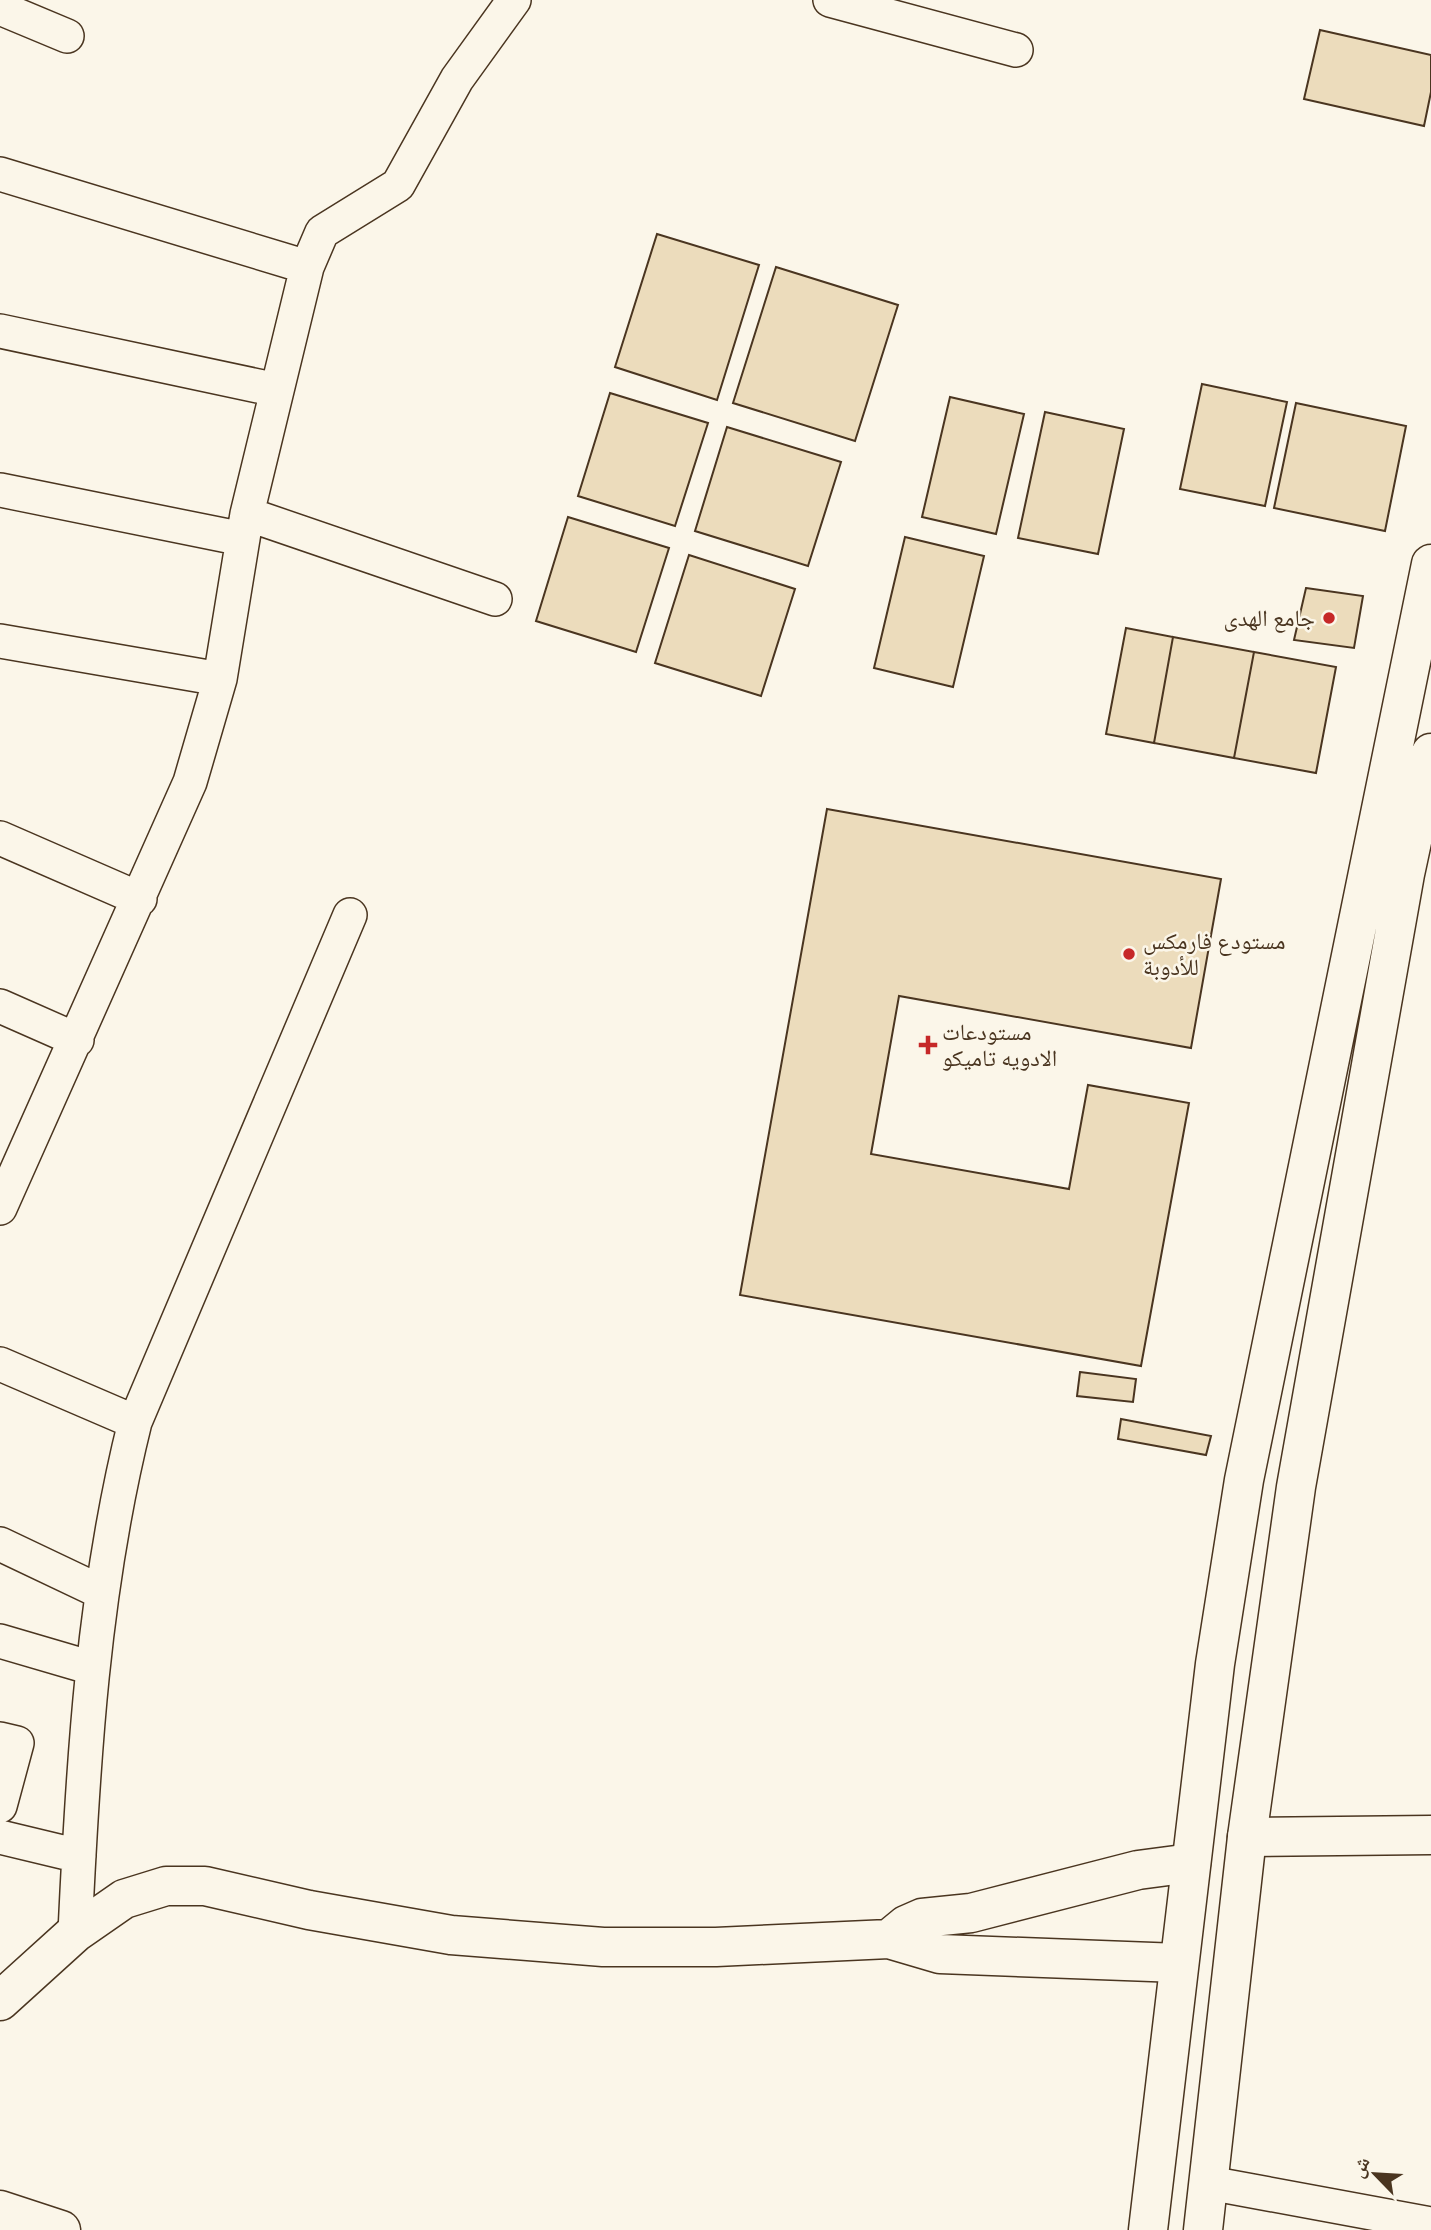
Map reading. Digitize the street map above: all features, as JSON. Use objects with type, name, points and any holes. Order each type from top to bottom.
[{"type":"main road","points":[[1148,2230],[1215,1664],[1244,1479],[1431,564]]},
{"type":"main road","points":[[1203,2230],[1247,1837],[1296,1486],[1405,874],[1431,753]]},
{"type":"main road","points":[[1311,1145],[1355,1154]]},
{"type":"main road","points":[[1247,1837],[1431,1835]]},
{"type":"main road","points":[[889,1938],[906,1925],[922,1919],[983,1910],[1138,1870],[1191,1863]]},
{"type":"main road","points":[[0,2001],[75,1933],[124,1899],[166,1886],[192,1886],[451,1935],[603,1947],[716,1947],[889,1938],[940,1954],[1179,1963]]},
{"type":"main road","points":[[0,2210],[61,2230]]},
{"type":"street","points":[[0,1208],[190,782],[220,680],[245,526],[307,267],[322,232],[398,185],[457,79],[514,0]]},
{"type":"street","points":[[830,0],[1016,50]]},
{"type":"street","points":[[0,8],[67,36]]},
{"type":"street","points":[[0,174],[307,267]]},
{"type":"street","points":[[0,331],[277,390]]},
{"type":"street","points":[[0,490],[245,526],[495,599]]},
{"type":"street","points":[[0,641],[220,680]]},
{"type":"street","points":[[0,838],[140,899]]},
{"type":"street","points":[[75,1933],[92,1668],[101,1592],[121,1478],[135,1422],[351,915]]},
{"type":"street","points":[[0,1006],[77,1040]]},
{"type":"street","points":[[0,1364],[135,1422]]},
{"type":"street","points":[[0,1544],[101,1592]]},
{"type":"street","points":[[0,1641],[92,1668]]},
{"type":"street","points":[[0,1739],[17,1743],[0,1806]]},
{"type":"street","points":[[0,1837],[79,1856]]},
{"type":"street","points":[[1209,2183],[1431,2224]]},
{"type":"building","points":[[1320,30],[1431,55],[1431,92],[1424,126],[1304,99]]},
{"type":"building","points":[[657,234],[759,265],[717,400],[615,367]]},
{"type":"building","points":[[776,267],[898,305],[855,441],[733,403]]},
{"type":"building","points":[[1202,384],[1287,402],[1265,506],[1180,489]]},
{"type":"building","points":[[610,393],[708,423],[675,526],[578,496]]},
{"type":"building","points":[[950,397],[1024,414],[996,534],[922,517]]},
{"type":"building","points":[[1296,403],[1406,426],[1385,531],[1274,508]]},
{"type":"building","points":[[1045,412],[1124,429],[1098,554],[1018,538]]},
{"type":"building","points":[[727,427],[841,462],[808,566],[695,531]]},
{"type":"building","points":[[568,517],[669,548],[636,652],[536,621]]},
{"type":"building","points":[[905,537],[984,556],[953,687],[874,668]]},
{"type":"building","points":[[689,555],[795,589],[761,696],[655,663]]},
{"type":"building","name":"جامع الهدى","points":[[1306,588],[1363,596],[1354,648],[1294,640]]},
{"type":"building","points":[[1126,628],[1173,637],[1154,743],[1106,734]]},
{"type":"building","points":[[1173,637],[1254,652],[1234,758],[1154,743]]},
{"type":"building","points":[[1254,652],[1336,667],[1316,773],[1234,758]]},
{"type":"building","points":[[827,809],[1221,879],[1191,1048],[899,996],[871,1154],[1069,1189],[1088,1085],[1189,1103],[1141,1366],[740,1295]]},
{"type":"building","points":[[1080,1372],[1136,1379],[1133,1402],[1077,1396]]},
{"type":"building","points":[[1121,1419],[1211,1436],[1206,1455],[1118,1439]]},
{"type":"place","name":"جامع الهدى","points":[[1329,618]]},
{"type":"place","name":"مستودع فارمكس للأدوبة","points":[[1129,954]]},
{"type":"place","name":"مستودعات الادويه تاميكو","points":[[928,1045]]}]
